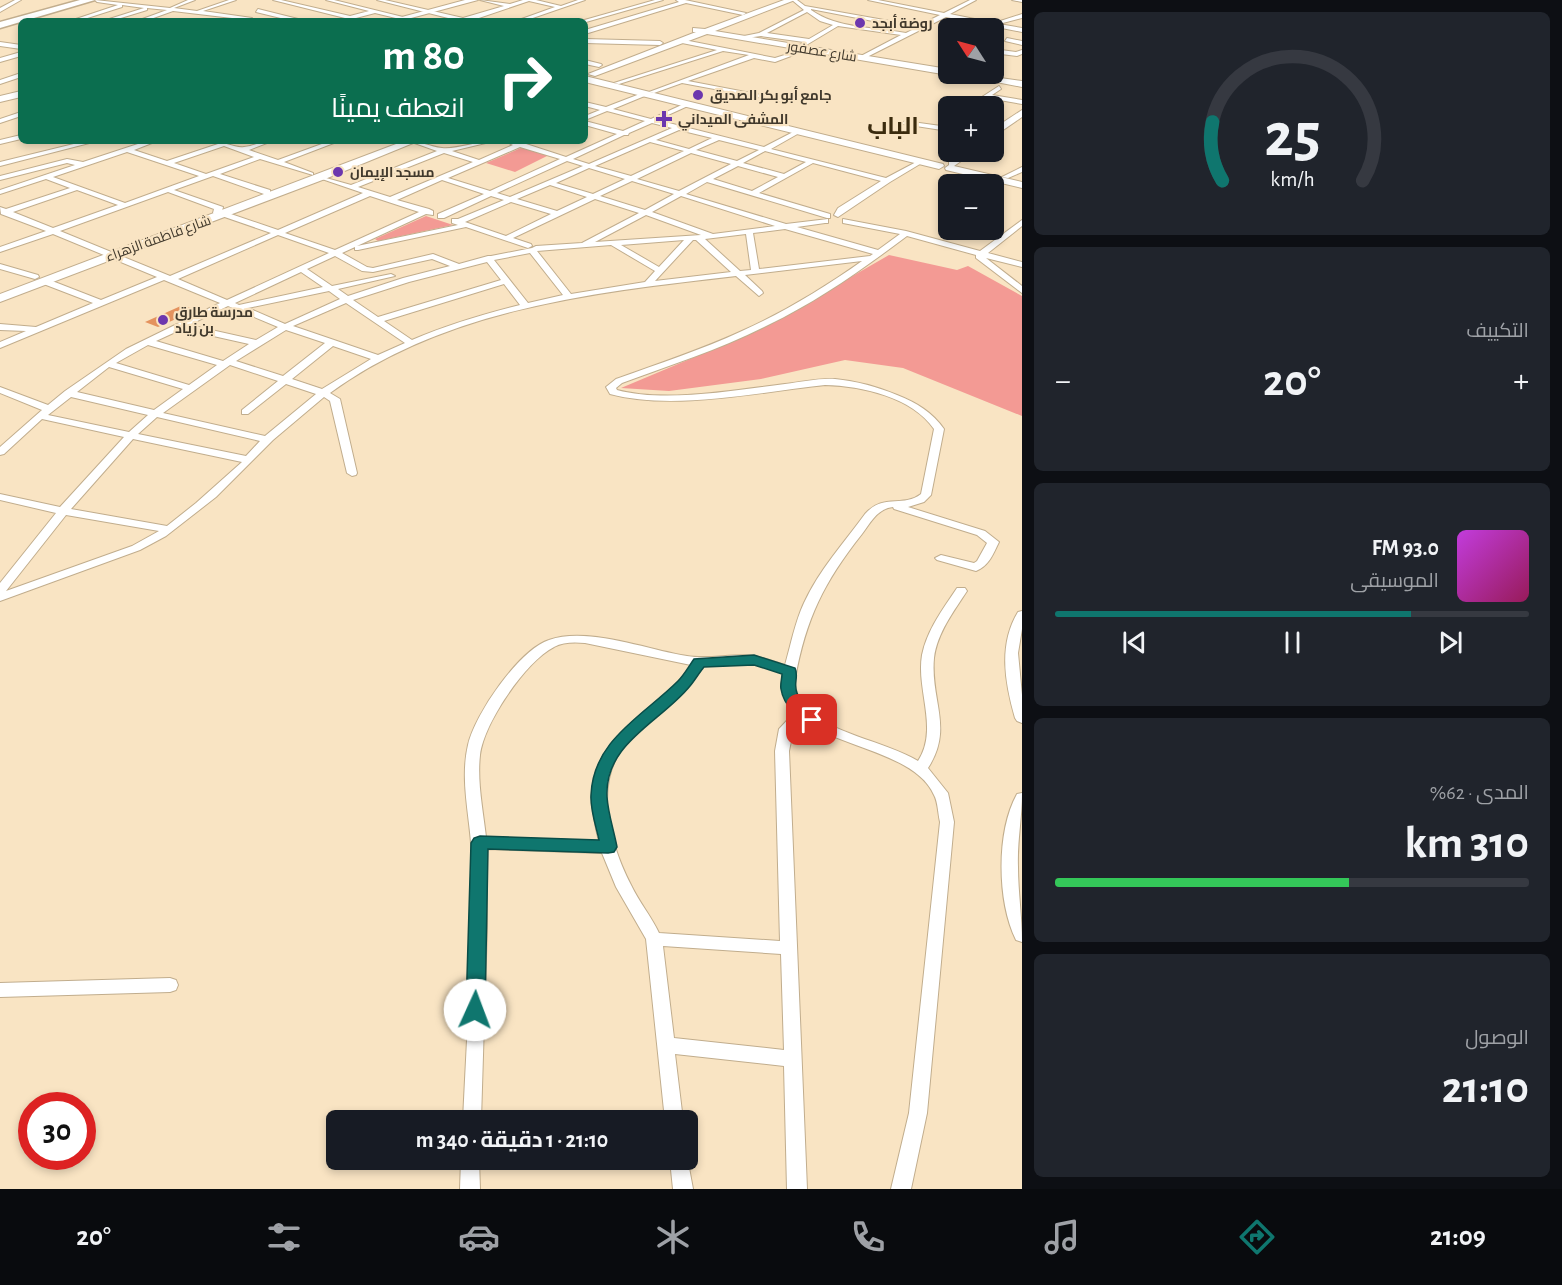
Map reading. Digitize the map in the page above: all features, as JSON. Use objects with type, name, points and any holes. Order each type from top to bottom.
[{"type":"highway","points":[[36,18],[96,0]]},
{"type":"highway","points":[[32,18],[96,0]]},
{"type":"highway","points":[[0,27],[18,22]]},
{"type":"highway","points":[[0,27],[18,23]]},
{"type":"main road","points":[[408,18],[474,0]]},
{"type":"main road","points":[[588,74],[599,65],[701,31],[754,4],[778,0]]},
{"type":"main road","points":[[588,75],[679,41],[743,13],[754,4],[792,0]]},
{"type":"main road","name":"شارع عصفور","points":[[701,31],[805,46],[938,70]]},
{"type":"main road","points":[[0,42],[18,39]]},
{"type":"main road","points":[[0,42],[18,46]]},
{"type":"main road","points":[[588,75],[648,93],[1022,183]]},
{"type":"main road","points":[[588,75],[688,104],[922,161],[1006,177],[1022,183]]},
{"type":"main road","points":[[1004,81],[1022,84]]},
{"type":"main road","points":[[0,99],[18,95]]},
{"type":"main road","points":[[1004,126],[1022,113]]},
{"type":"main road","name":"شارع فاطمة الزهراء","points":[[220,211],[395,144]]},
{"type":"main road","name":"شارع فاطمة الزهراء","points":[[0,291],[39,279],[404,144]]},
{"type":"main road","points":[[949,165],[954,162]]},
{"type":"main road","name":"شارع فاطمة الزهراء","points":[[0,298],[39,279]]},
{"type":"street","points":[[0,10],[19,0]]},
{"type":"street","points":[[96,0],[234,18]]},
{"type":"street","points":[[136,5],[154,0]]},
{"type":"street","points":[[165,9],[193,0]]},
{"type":"street","points":[[195,12],[234,0]]},
{"type":"street","points":[[274,0],[350,18],[375,11]]},
{"type":"street","points":[[328,0],[401,18]]},
{"type":"street","points":[[379,0],[453,18]]},
{"type":"street","points":[[403,5],[418,0]]},
{"type":"street","points":[[482,0],[510,6]]},
{"type":"street","points":[[473,18],[529,0],[560,7]]},
{"type":"street","points":[[529,18],[583,0]]},
{"type":"street","points":[[608,0],[618,2]]},
{"type":"street","points":[[588,20],[661,0]]},
{"type":"street","points":[[677,0],[743,13]]},
{"type":"street","points":[[792,0],[822,20],[905,34]]},
{"type":"street","points":[[870,0],[953,18]]},
{"type":"street","points":[[861,58],[974,0]]},
{"type":"street","points":[[1014,0],[1022,1]]},
{"type":"street","points":[[588,32],[684,2]]},
{"type":"street","points":[[0,4],[10,4]]},
{"type":"street","points":[[83,18],[127,4]]},
{"type":"street","points":[[249,18],[265,6]]},
{"type":"street","points":[[116,18],[152,7]]},
{"type":"street","points":[[741,38],[761,34],[806,8],[918,28]]},
{"type":"street","points":[[149,18],[174,10]]},
{"type":"street","points":[[258,11],[287,18]]},
{"type":"street","points":[[488,12],[500,15]]},
{"type":"street","points":[[1004,21],[1022,16]]},
{"type":"street","points":[[588,117],[754,56],[775,60],[805,46],[838,24]]},
{"type":"street","points":[[1004,27],[1022,30]]},
{"type":"street","points":[[761,34],[805,46]]},
{"type":"street","points":[[1007,40],[1022,43]]},
{"type":"street","points":[[588,41],[660,44]]},
{"type":"street","points":[[679,41],[750,52],[756,55],[754,56]]},
{"type":"street","points":[[617,83],[726,48]]},
{"type":"street","points":[[1004,52],[1017,54],[1022,52]]},
{"type":"street","points":[[1,59],[18,55]]},
{"type":"street","points":[[588,63],[599,65]]},
{"type":"street","points":[[0,82],[18,76]]},
{"type":"street","points":[[681,82],[790,101]]},
{"type":"street","points":[[987,96],[999,88]]},
{"type":"street","points":[[1004,99],[1022,102]]},
{"type":"street","points":[[441,216],[569,160],[688,104]]},
{"type":"street","points":[[588,105],[887,180]]},
{"type":"street","points":[[0,121],[18,115]]},
{"type":"street","points":[[905,123],[938,128]]},
{"type":"street","points":[[588,124],[784,176]]},
{"type":"street","points":[[458,222],[680,128]]},
{"type":"street","points":[[581,246],[799,131]]},
{"type":"street","points":[[0,142],[18,137]]},
{"type":"street","points":[[507,237],[719,137]]},
{"type":"street","points":[[2,162],[81,144]]},
{"type":"street","points":[[0,192],[145,144]]},
{"type":"street","points":[[167,163],[225,144],[316,176],[507,237],[532,249],[569,297]]},
{"type":"street","points":[[243,150],[260,144]]},
{"type":"street","points":[[279,162],[328,144]]},
{"type":"street","points":[[421,144],[479,162]]},
{"type":"street","points":[[351,187],[443,151],[477,144]]},
{"type":"street","points":[[390,200],[520,144],[877,255]]},
{"type":"street","points":[[128,150],[267,192]]},
{"type":"street","points":[[0,250],[262,156]]},
{"type":"street","points":[[0,178],[67,160],[84,164]]},
{"type":"street","points":[[754,193],[812,161]]},
{"type":"street","points":[[838,215],[841,210],[887,180],[922,161]]},
{"type":"street","points":[[2,162],[38,179]]},
{"type":"street","points":[[1006,177],[1022,169]]},
{"type":"street","points":[[47,177],[125,205]]},
{"type":"street","points":[[441,178],[557,214]]},
{"type":"street","points":[[707,180],[754,193],[826,218],[834,223],[846,221],[906,233],[1020,262]]},
{"type":"street","points":[[549,183],[714,236]]},
{"type":"street","points":[[2,211],[76,188]]},
{"type":"street","points":[[168,190],[336,253],[365,269],[373,270],[433,256],[457,266]]},
{"type":"street","points":[[0,345],[370,193]]},
{"type":"street","points":[[2,211],[109,252],[286,327],[378,358]]},
{"type":"street","points":[[0,452],[44,412],[108,364],[227,303],[426,212]]},
{"type":"street","points":[[2,585],[62,511],[130,436],[225,363],[286,327],[382,287],[488,258],[532,249],[714,236],[784,226],[838,215],[844,217],[846,221]]},
{"type":"street","points":[[981,253],[1022,222]]},
{"type":"street","points":[[350,247],[361,248],[469,225]]},
{"type":"street","points":[[749,231],[755,271]]},
{"type":"street","points":[[901,1189],[918,1113],[947,813],[942,795],[920,769],[899,756],[824,727],[802,713],[790,696],[788,687],[790,671],[806,615],[821,584],[875,510],[889,504],[913,503],[926,495],[939,429],[927,415],[877,390],[861,385],[832,382],[658,398],[622,395],[613,392],[611,387],[619,381],[700,352],[762,325],[801,304],[877,255],[906,233]]},
{"type":"street","points":[[647,285],[659,270],[695,238]]},
{"type":"street","points":[[695,238],[759,293]]},
{"type":"street","points":[[614,244],[659,270]]},
{"type":"street","points":[[981,253],[981,260],[1022,290]]},
{"type":"street","points":[[0,597],[88,567],[149,542],[210,498],[267,440],[323,393],[378,358],[412,344],[496,312],[525,305],[647,285],[877,255]]},
{"type":"street","points":[[488,258],[525,305]]},
{"type":"street","points":[[0,267],[39,279],[100,303]]},
{"type":"street","points":[[302,269],[412,344]]},
{"type":"street","points":[[239,308],[391,276]]},
{"type":"street","points":[[378,320],[506,281]]},
{"type":"street","points":[[182,326],[257,343]]},
{"type":"street","points":[[0,327],[37,329]]},
{"type":"street","points":[[148,342],[283,380],[335,399],[352,473]]},
{"type":"street","points":[[245,412],[332,342]]},
{"type":"street","points":[[108,364],[190,388]]},
{"type":"street","points":[[0,390],[44,412],[130,436],[249,460]]},
{"type":"street","points":[[68,393],[267,440]]},
{"type":"street","points":[[0,497],[62,511],[166,529]]},
{"type":"street","points":[[889,504],[981,533],[993,542],[982,563],[976,567],[941,558]]},
{"type":"street","points":[[920,769],[933,750],[935,738],[928,680],[929,655],[942,621],[961,591]]},
{"type":"street","points":[[1022,615],[1016,628],[1011,664],[1013,687],[1022,718]]},
{"type":"street","points":[[472,1110],[480,843],[473,776],[475,744],[492,708],[528,661],[542,648],[562,640],[585,639],[699,662],[754,660],[790,671]]},
{"type":"street","points":[[673,1110],[654,939],[643,915],[624,888],[608,847],[599,796],[602,770],[607,758],[623,738],[684,683],[699,662]]},
{"type":"street","points":[[797,1189],[782,751],[786,729],[802,713]]},
{"type":"street","points":[[1022,798],[1017,810],[1010,863],[1013,914],[1022,935]]},
{"type":"street","points":[[480,843],[608,847]]},
{"type":"street","points":[[654,939],[790,948]]},
{"type":"street","points":[[0,990],[170,985]]},
{"type":"street","points":[[666,1046],[793,1059]]},
{"type":"street","points":[[470,1170],[470,1189]]},
{"type":"street","points":[[680,1170],[683,1189]]},
{"type":"shaded area","points":[[521,148],[549,155],[515,172],[486,163]]},
{"type":"shaded area","points":[[426,216],[453,225],[378,241],[375,239]]},
{"type":"shaded area","points":[[889,255],[957,270],[968,266],[1022,296],[1022,416],[903,368],[845,360],[761,379],[669,391],[621,388],[759,330]]},
{"type":"building","name":"مدرسة طارق بن زياد","points":[[183,305],[196,310],[158,327],[145,322]]},
{"type":"place","name":"روضة أبجد","points":[[860,23]]},
{"type":"place","name":"جامع أبو بكر الصديق","points":[[698,95]]},
{"type":"place","name":"المشفى الميداني","points":[[664,119]]},
{"type":"place","name":"مسجد الإيمان","points":[[338,172]]},
{"type":"place","name":"مدرسة طارق بن زياد","points":[[163,320]]},
{"type":"district","name":"الباب","points":[[893,126]]},
{"type":"route","points":[[475,1010],[480,843],[608,847],[599,796],[599,783],[607,758],[623,738],[691,677],[699,662],[754,660],[790,671],[788,678],[790,696],[802,713],[812,720]]}]
